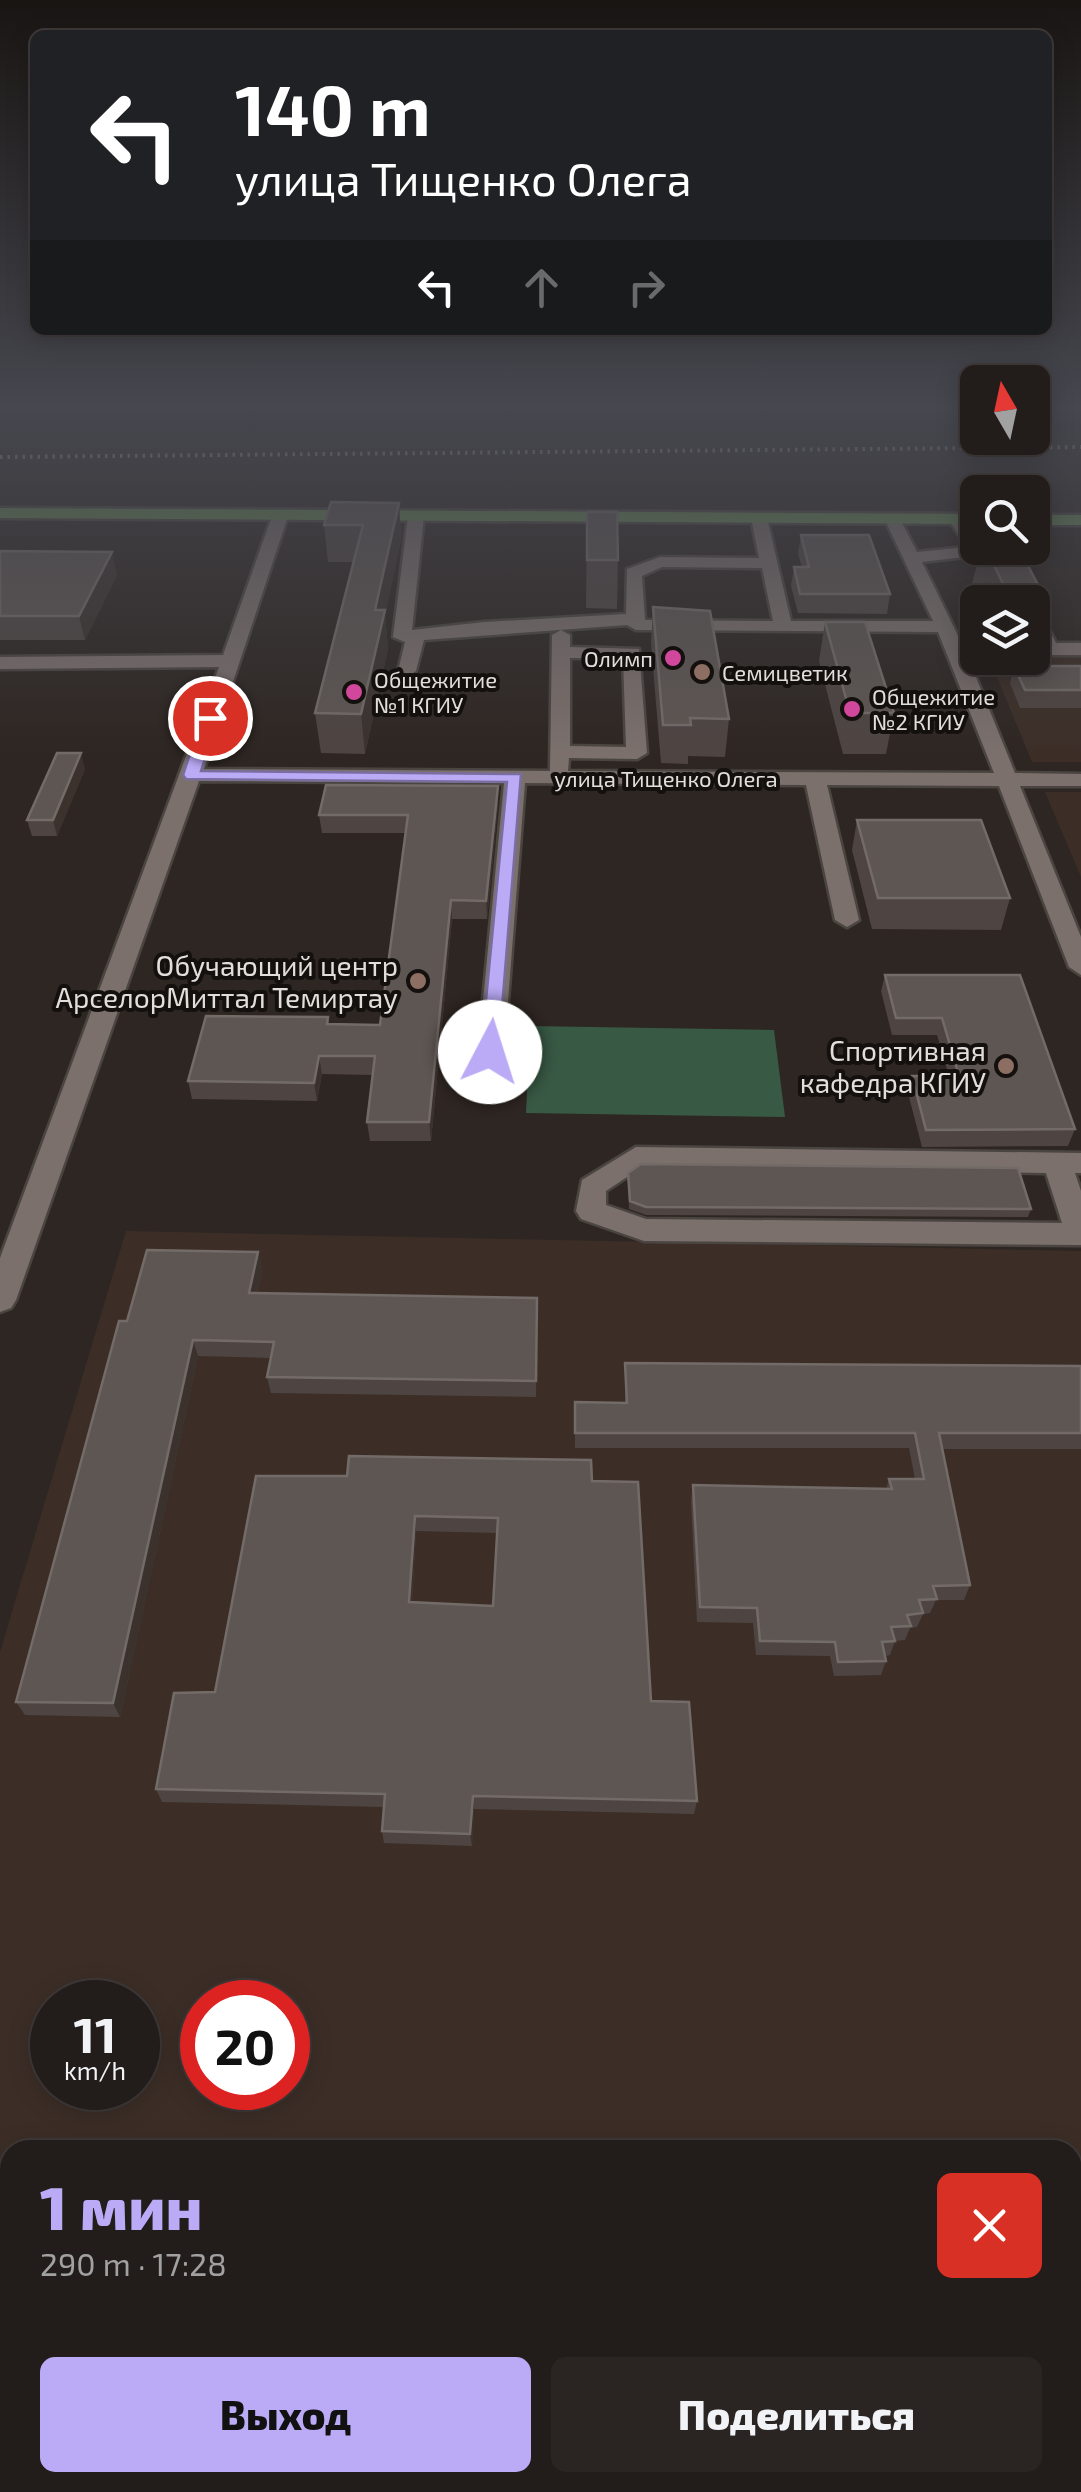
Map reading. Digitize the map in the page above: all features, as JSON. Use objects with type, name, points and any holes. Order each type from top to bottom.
[{"type":"street","points":[[3,1281],[191,775],[278,522]]},
{"type":"street","points":[[415,522],[402,637],[560,622],[636,620]]},
{"type":"street","points":[[760,522],[782,626]]},
{"type":"street","points":[[894,522],[946,627],[960,642]]},
{"type":"street","points":[[911,558],[960,553]]},
{"type":"street","points":[[770,563],[660,562],[633,573],[636,625],[946,627]]},
{"type":"street","points":[[997,565],[1010,573],[1017,585]]},
{"type":"street","points":[[559,777],[560,622]]},
{"type":"street","points":[[407,672],[416,635]]},
{"type":"street","points":[[1050,649],[1081,649]]},
{"type":"street","points":[[559,752],[637,753],[632,654],[561,652]]},
{"type":"street","points":[[0,662],[229,661]]},
{"type":"street","points":[[975,675],[1008,780],[1081,966]]},
{"type":"street","name":"улица Тищенко Олега","points":[[191,775],[1081,780]]},
{"type":"street","points":[[490,1052],[516,777]]},
{"type":"street","points":[[815,778],[848,920]]},
{"type":"street","points":[[636,1157],[1069,1163],[1081,1234],[644,1230],[591,1211],[592,1188],[636,1157]]},
{"type":"shaded area","points":[[1081,644],[1081,762],[1032,762],[996,675],[1050,675],[1050,650]]},
{"type":"shaded area","points":[[1045,792],[1081,792],[1081,877]]},
{"type":"shaded area","points":[[126,1231],[1081,1251],[1081,2140],[0,2140],[0,1652]]},
{"type":"green space","points":[[530,1026],[774,1030],[785,1117],[526,1113]]},
{"type":"building","points":[[395,522],[375,610],[385,610],[361,714],[315,713],[363,525],[324,525]]},
{"type":"building","points":[[587,522],[617,522],[618,560],[587,560]]},
{"type":"building","points":[[801,535],[869,535],[890,594],[800,594],[794,567],[809,567]]},
{"type":"building","points":[[0,551],[112,552],[79,616],[0,616]]},
{"type":"building","points":[[994,565],[1028,565],[1038,585],[1004,585]]},
{"type":"building","points":[[653,607],[710,611],[729,719],[690,718],[691,725],[663,725]]},
{"type":"building","points":[[825,622],[865,622],[894,713],[850,713]]},
{"type":"building","points":[[1050,666],[1081,666],[1081,690],[1025,690],[1018,675],[1050,675]]},
{"type":"building","points":[[57,753],[81,753],[53,820],[27,820]]},
{"type":"building","points":[[326,785],[498,786],[486,901],[451,900],[429,1122],[367,1122],[375,1056],[319,1056],[314,1083],[188,1081],[206,1016],[328,1017],[327,1024],[380,1025],[408,815],[319,815]]},
{"type":"building","points":[[857,820],[981,820],[1010,898],[878,898]]},
{"type":"building","points":[[885,975],[1020,975],[1075,1129],[926,1130],[912,1076],[959,1076],[942,1018],[896,1018]]},
{"type":"building","points":[[641,1164],[1018,1168],[1031,1209],[646,1207],[630,1201],[628,1173]]},
{"type":"building","points":[[147,1250],[258,1252],[249,1293],[537,1298],[536,1381],[267,1377],[274,1342],[193,1340],[113,1703],[16,1702],[119,1321],[127,1321]]},
{"type":"building","points":[[625,1363],[1081,1366],[1081,1433],[939,1433],[970,1585],[933,1586],[937,1599],[919,1600],[923,1613],[907,1615],[911,1626],[891,1627],[895,1641],[882,1642],[886,1661],[838,1662],[835,1642],[760,1641],[757,1608],[700,1607],[693,1485],[892,1489],[889,1479],[924,1479],[915,1433],[575,1433],[575,1402],[627,1403]]},
{"type":"building","points":[[349,1456],[591,1460],[592,1481],[638,1482],[651,1701],[689,1702],[697,1801],[473,1796],[470,1834],[382,1831],[385,1794],[156,1789],[174,1693],[215,1692],[256,1476],[347,1476]],"holes":[[[415,1516],[498,1518],[493,1606],[409,1602]]]},
{"type":"place","name":"Олимп","points":[[673,658]]},
{"type":"place","name":"Семицветик","points":[[702,672]]},
{"type":"place","name":"Общежитие №1 КГИУ","points":[[354,692]]},
{"type":"place","name":"Общежитие №2 КГИУ","points":[[852,709]]},
{"type":"place","name":"Обучающий центр АрселорМиттал Темиртау","points":[[418,981]]},
{"type":"place","name":"Спортивная кафедра КГИУ","points":[[1006,1066]]},
{"type":"route","points":[[210,718],[191,775],[516,777],[490,1052]]}]
